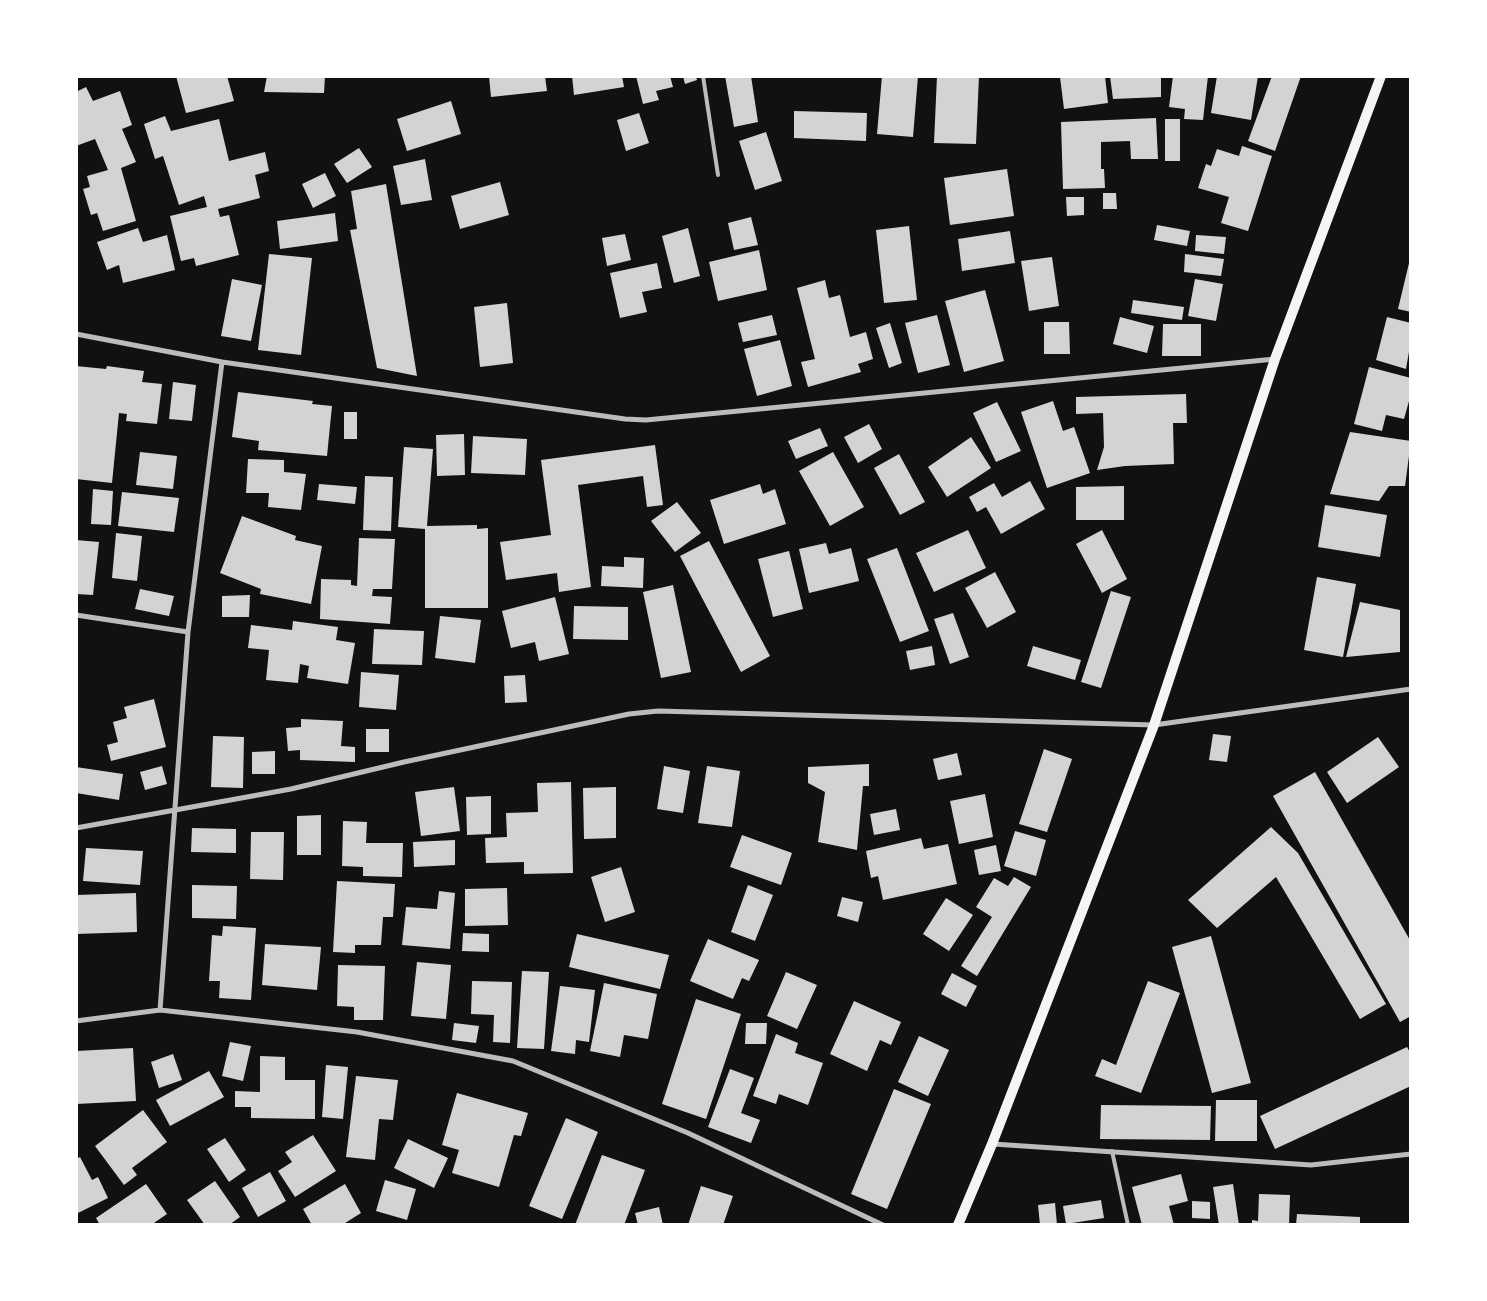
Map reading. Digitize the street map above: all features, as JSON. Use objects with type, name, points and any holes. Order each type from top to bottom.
[{"type":"main road","points":[[958,1225],[992,1144],[1154,724],[1275,359],[1382,76]]},
{"type":"street","points":[[76,334],[222,362],[626,419],[646,420],[1275,359]]},
{"type":"street","points":[[160,1010],[188,632],[222,362]]},
{"type":"street","points":[[76,615],[188,632]]},
{"type":"street","points":[[76,828],[291,789],[404,762],[629,714],[658,711],[1154,724],[1411,689]]},
{"type":"street","points":[[76,1021],[160,1010],[356,1032],[513,1062],[688,1133],[883,1225]]},
{"type":"street","points":[[992,1144],[1311,1165],[1411,1154]]},
{"type":"lane","points":[[703,76],[718,175]]},
{"type":"lane","points":[[1112,1151],[1128,1225]]},
{"type":"building","points":[[176,76],[227,76],[234,101],[186,113]]},
{"type":"building","points":[[267,76],[325,76],[324,93],[264,92]]},
{"type":"building","points":[[489,76],[545,76],[547,91],[491,97]]},
{"type":"building","points":[[572,76],[622,76],[624,87],[574,95]]},
{"type":"building","points":[[636,76],[670,76],[673,87],[656,91],[659,100],[643,104]]},
{"type":"building","points":[[683,76],[696,76],[697,80],[685,84]]},
{"type":"building","points":[[725,76],[751,76],[758,122],[734,127]]},
{"type":"building","points":[[882,76],[918,76],[913,137],[877,134]]},
{"type":"building","points":[[937,76],[979,76],[976,144],[934,143]]},
{"type":"building","points":[[1105,76],[1108,103],[1064,109],[1060,77]]},
{"type":"building","points":[[1110,76],[1161,76],[1161,97],[1113,99]]},
{"type":"building","points":[[1173,76],[1208,76],[1203,120],[1184,119],[1185,109],[1169,107]]},
{"type":"building","points":[[1217,76],[1258,76],[1251,120],[1211,113]]},
{"type":"building","points":[[1272,76],[1301,76],[1275,151],[1248,141]]},
{"type":"building","points":[[86,87],[93,101],[120,91],[132,125],[122,129],[136,162],[121,168],[136,221],[103,231],[97,213],[91,215],[83,189],[90,187],[87,176],[108,170],[95,139],[76,146],[76,92]]},
{"type":"building","points":[[451,101],[461,134],[407,151],[397,119]]},
{"type":"building","points":[[794,111],[867,113],[866,141],[794,138]]},
{"type":"building","points":[[639,113],[649,143],[626,151],[617,120]]},
{"type":"building","points":[[165,116],[171,131],[219,119],[229,161],[265,152],[269,171],[255,175],[260,198],[218,209],[220,217],[229,215],[239,255],[196,266],[194,258],[181,261],[170,216],[207,207],[204,196],[179,205],[163,156],[155,159],[144,124]]},
{"type":"building","points":[[1156,118],[1158,159],[1131,159],[1130,141],[1101,142],[1101,169],[1104,169],[1105,188],[1063,189],[1061,122]]},
{"type":"building","points":[[1165,119],[1180,119],[1180,161],[1165,161]]},
{"type":"building","points":[[766,132],[782,181],[755,190],[739,141]]},
{"type":"building","points":[[1242,146],[1272,156],[1248,231],[1221,223],[1229,197],[1198,188],[1206,164],[1211,166],[1217,149],[1239,156]]},
{"type":"building","points":[[359,148],[372,167],[347,183],[334,164]]},
{"type":"building","points":[[425,159],[432,200],[401,205],[393,166]]},
{"type":"building","points":[[1007,169],[1014,216],[950,225],[944,178]]},
{"type":"building","points":[[325,173],[336,196],[313,208],[302,184]]},
{"type":"building","points":[[500,182],[509,215],[460,229],[451,196]]},
{"type":"building","points":[[386,184],[417,376],[377,368],[350,230],[357,229],[351,191]]},
{"type":"building","points":[[1103,193],[1116,193],[1117,209],[1103,209]]},
{"type":"building","points":[[1066,197],[1084,197],[1084,215],[1067,216]]},
{"type":"building","points":[[335,213],[338,241],[280,249],[277,221]]},
{"type":"building","points":[[751,217],[758,245],[734,250],[728,223]]},
{"type":"building","points":[[1157,225],[1190,231],[1187,246],[1154,240]]},
{"type":"building","points":[[909,226],[917,300],[884,303],[876,230]]},
{"type":"building","points":[[138,228],[143,242],[167,235],[175,270],[123,283],[119,265],[107,270],[97,242]]},
{"type":"building","points":[[688,228],[700,276],[674,283],[662,236]]},
{"type":"building","points":[[1010,231],[1015,263],[962,271],[958,239]]},
{"type":"building","points":[[625,234],[631,260],[607,266],[602,238]]},
{"type":"building","points":[[1196,235],[1226,237],[1224,254],[1195,251]]},
{"type":"building","points":[[759,250],[767,290],[718,301],[709,262]]},
{"type":"building","points":[[269,254],[312,258],[301,355],[258,350]]},
{"type":"building","points":[[1185,254],[1224,259],[1221,276],[1184,272]]},
{"type":"building","points":[[1052,257],[1059,306],[1029,311],[1021,261]]},
{"type":"building","points":[[1411,259],[1411,312],[1398,309]]},
{"type":"building","points":[[657,263],[662,288],[642,292],[647,312],[620,318],[610,273]]},
{"type":"building","points":[[232,279],[262,285],[251,341],[221,336]]},
{"type":"building","points":[[1195,279],[1223,284],[1216,321],[1188,316]]},
{"type":"building","points":[[825,280],[829,298],[840,295],[850,337],[866,332],[873,359],[858,364],[861,372],[808,387],[801,362],[815,359],[797,288]]},
{"type":"building","points":[[985,290],[1004,361],[964,372],[945,301]]},
{"type":"building","points":[[1133,300],[1184,307],[1182,320],[1131,313]]},
{"type":"building","points":[[507,303],[513,363],[480,367],[474,307]]},
{"type":"building","points":[[772,315],[777,335],[743,342],[738,323]]},
{"type":"building","points":[[937,315],[950,365],[918,373],[905,323]]},
{"type":"building","points":[[1120,317],[1154,326],[1147,353],[1113,344]]},
{"type":"building","points":[[1387,317],[1411,323],[1411,340],[1406,369],[1376,360]]},
{"type":"building","points":[[1044,322],[1069,322],[1070,354],[1044,354]]},
{"type":"building","points":[[890,323],[902,363],[889,368],[876,328]]},
{"type":"building","points":[[1163,324],[1201,324],[1201,356],[1162,356]]},
{"type":"building","points":[[780,340],[792,386],[757,396],[744,349]]},
{"type":"building","points":[[76,366],[106,369],[107,366],[144,371],[142,382],[162,384],[157,424],[126,421],[127,414],[119,413],[112,483],[76,479]]},
{"type":"building","points":[[1369,367],[1411,378],[1411,394],[1404,419],[1386,415],[1382,431],[1354,424]]},
{"type":"building","points":[[173,382],[196,385],[192,421],[169,419]]},
{"type":"building","points":[[238,392],[313,401],[312,404],[332,406],[327,456],[258,450],[259,441],[232,437]]},
{"type":"building","points":[[1186,394],[1187,423],[1173,423],[1174,464],[1125,466],[1097,470],[1104,447],[1103,413],[1076,414],[1076,397]]},
{"type":"building","points":[[1053,401],[1063,431],[1074,427],[1090,473],[1047,488],[1021,412]]},
{"type":"building","points":[[997,402],[1021,451],[996,462],[973,413]]},
{"type":"building","points":[[344,412],[357,412],[357,439],[344,439]]},
{"type":"building","points":[[869,424],[882,449],[858,463],[844,437]]},
{"type":"building","points":[[820,428],[828,446],[796,459],[788,441]]},
{"type":"building","points":[[1350,432],[1411,441],[1405,486],[1389,486],[1379,501],[1330,494]]},
{"type":"building","points":[[464,434],[465,475],[437,476],[436,435]]},
{"type":"building","points":[[473,436],[527,439],[525,475],[471,473]]},
{"type":"building","points":[[971,437],[991,468],[947,497],[928,467]]},
{"type":"building","points":[[655,445],[663,505],[647,507],[643,476],[578,485],[591,587],[559,592],[557,573],[506,580],[500,542],[551,535],[541,460]]},
{"type":"building","points":[[404,447],[433,449],[427,526],[477,525],[477,529],[488,528],[488,608],[425,608],[425,529],[398,527]]},
{"type":"building","points":[[140,452],[177,456],[173,489],[136,485]]},
{"type":"building","points":[[833,452],[864,507],[830,526],[799,471]]},
{"type":"building","points":[[899,454],[925,502],[900,515],[874,468]]},
{"type":"building","points":[[248,459],[284,460],[284,472],[306,474],[301,510],[268,507],[269,493],[246,493]]},
{"type":"building","points":[[365,476],[393,477],[391,531],[363,530]]},
{"type":"building","points":[[1030,481],[1045,509],[1001,534],[986,507],[977,512],[969,497],[994,483],[1002,497]]},
{"type":"building","points":[[319,484],[357,487],[355,504],[317,500]]},
{"type":"building","points":[[760,484],[763,494],[775,489],[786,524],[724,544],[710,500]]},
{"type":"building","points":[[1124,486],[1124,520],[1076,520],[1076,487]]},
{"type":"building","points":[[93,489],[113,491],[111,525],[91,524]]},
{"type":"building","points":[[122,492],[179,498],[174,532],[118,526]]},
{"type":"building","points":[[677,502],[701,533],[675,552],[651,521]]},
{"type":"building","points":[[1325,505],[1387,515],[1380,557],[1318,547]]},
{"type":"building","points":[[242,516],[296,536],[295,540],[322,546],[311,604],[260,594],[261,589],[220,573]]},
{"type":"building","points":[[968,530],[986,568],[934,592],[916,553]]},
{"type":"building","points":[[1102,530],[1127,579],[1102,593],[1076,544]]},
{"type":"building","points":[[116,533],[142,536],[137,581],[112,578]]},
{"type":"building","points":[[359,538],[395,539],[392,589],[373,589],[372,596],[392,597],[390,624],[320,619],[321,579],[351,580],[351,585],[357,586]]},
{"type":"building","points":[[76,540],[99,542],[93,595],[76,594]]},
{"type":"building","points":[[709,541],[770,656],[741,672],[680,556]]},
{"type":"building","points":[[826,543],[829,554],[851,548],[859,581],[809,593],[799,549]]},
{"type":"building","points":[[897,548],[929,631],[900,642],[867,559]]},
{"type":"building","points":[[789,551],[803,609],[773,617],[758,559]]},
{"type":"building","points":[[624,557],[644,558],[643,588],[601,586],[602,566],[624,567]]},
{"type":"building","points":[[995,572],[1016,612],[987,628],[965,588]]},
{"type":"building","points":[[1317,577],[1356,584],[1343,657],[1304,650]]},
{"type":"building","points":[[673,585],[691,672],[661,678],[643,592]]},
{"type":"building","points":[[140,589],[174,596],[169,616],[135,609]]},
{"type":"building","points":[[1111,591],[1131,597],[1101,688],[1081,682]]},
{"type":"building","points":[[250,595],[249,617],[222,617],[222,596]]},
{"type":"building","points":[[555,597],[569,654],[539,661],[535,642],[511,648],[502,611]]},
{"type":"building","points":[[1360,602],[1400,610],[1400,652],[1346,657]]},
{"type":"building","points":[[574,606],[628,607],[628,640],[573,639]]},
{"type":"building","points":[[953,613],[969,657],[950,664],[934,619]]},
{"type":"building","points":[[440,616],[481,620],[475,663],[435,658]]},
{"type":"building","points":[[293,621],[338,627],[336,640],[355,643],[348,684],[307,678],[309,666],[300,664],[298,683],[266,680],[269,650],[248,648],[251,625],[292,630]]},
{"type":"building","points":[[374,629],[424,631],[422,665],[372,664]]},
{"type":"building","points":[[932,646],[935,665],[910,670],[906,651]]},
{"type":"building","points":[[1033,646],[1081,660],[1075,680],[1027,666]]},
{"type":"building","points":[[361,672],[399,675],[396,710],[359,707]]},
{"type":"building","points":[[525,675],[527,702],[505,703],[504,676]]},
{"type":"building","points":[[154,699],[166,747],[111,761],[107,745],[118,742],[113,722],[127,718],[124,707]]},
{"type":"building","points":[[301,719],[343,721],[341,746],[355,747],[355,762],[300,760],[300,750],[288,751],[286,728],[301,727]]},
{"type":"building","points":[[366,729],[389,729],[389,752],[366,752]]},
{"type":"building","points":[[1213,734],[1231,736],[1227,762],[1209,760]]},
{"type":"building","points":[[213,736],[244,737],[243,788],[211,787]]},
{"type":"building","points":[[1378,737],[1399,767],[1347,803],[1327,772]]},
{"type":"building","points":[[1044,749],[1072,759],[1047,832],[1019,824]]},
{"type":"building","points":[[275,751],[275,774],[252,774],[252,752]]},
{"type":"building","points":[[957,753],[962,775],[938,780],[933,759]]},
{"type":"building","points":[[869,764],[869,786],[863,786],[857,850],[818,842],[825,792],[808,783],[808,767]]},
{"type":"building","points":[[162,766],[167,784],[145,790],[140,772]]},
{"type":"building","points":[[664,766],[690,771],[683,813],[657,809]]},
{"type":"building","points":[[707,766],[740,771],[732,827],[698,823]]},
{"type":"building","points":[[76,767],[123,774],[119,800],[76,793]]},
{"type":"building","points":[[1315,772],[1411,942],[1411,1016],[1400,1022],[1273,796]]},
{"type":"building","points":[[571,782],[573,873],[524,874],[524,862],[486,863],[485,838],[507,837],[506,813],[538,812],[537,783]]},
{"type":"building","points":[[454,787],[460,831],[421,836],[415,792]]},
{"type":"building","points":[[616,787],[616,838],[584,839],[583,788]]},
{"type":"building","points":[[985,794],[993,837],[959,844],[950,801]]},
{"type":"building","points":[[491,796],[491,834],[467,835],[466,797]]},
{"type":"building","points":[[896,809],[900,830],[874,835],[870,814]]},
{"type":"building","points":[[321,815],[321,855],[297,855],[297,816]]},
{"type":"building","points":[[343,821],[367,822],[366,843],[403,843],[402,877],[363,876],[363,867],[342,866]]},
{"type":"building","points":[[1271,827],[1298,853],[1386,1004],[1360,1019],[1276,877],[1217,928],[1188,900]]},
{"type":"building","points":[[192,828],[236,829],[236,853],[191,852]]},
{"type":"building","points":[[1015,831],[1046,840],[1036,876],[1004,866]]},
{"type":"building","points":[[251,832],[284,832],[283,880],[250,879]]},
{"type":"building","points":[[742,835],[792,853],[781,885],[730,867]]},
{"type":"building","points":[[921,838],[924,849],[948,844],[957,884],[883,900],[878,876],[871,878],[866,851]]},
{"type":"building","points":[[455,840],[455,865],[414,867],[413,842]]},
{"type":"building","points":[[996,845],[1001,871],[979,875],[974,850]]},
{"type":"building","points":[[86,848],[143,851],[140,885],[83,881]]},
{"type":"building","points":[[621,867],[635,912],[605,922],[591,877]]},
{"type":"building","points":[[1014,877],[1031,887],[977,976],[961,966],[992,917],[976,907],[994,878],[1008,886]]},
{"type":"building","points":[[337,881],[395,884],[393,917],[383,917],[381,945],[355,945],[355,953],[333,952]]},
{"type":"building","points":[[192,885],[237,886],[236,919],[192,918]]},
{"type":"building","points":[[748,885],[773,895],[755,941],[731,932]]},
{"type":"building","points":[[507,888],[508,925],[465,926],[465,889]]},
{"type":"building","points":[[439,891],[455,893],[450,949],[402,945],[406,907],[437,909]]},
{"type":"building","points":[[136,893],[137,932],[76,934],[76,895]]},
{"type":"building","points":[[842,897],[863,902],[858,922],[837,916]]},
{"type":"building","points":[[946,898],[973,915],[949,951],[923,934]]},
{"type":"building","points":[[223,926],[256,928],[251,1000],[219,998],[220,981],[209,981],[212,935],[222,936]]},
{"type":"building","points":[[463,933],[489,934],[489,952],[462,951]]},
{"type":"building","points":[[577,934],[669,955],[660,989],[569,967]]},
{"type":"building","points":[[1211,936],[1251,1083],[1212,1093],[1172,947]]},
{"type":"building","points":[[708,939],[759,960],[749,981],[742,978],[733,999],[690,981]]},
{"type":"building","points":[[265,944],[321,947],[317,990],[262,985]]},
{"type":"building","points":[[417,962],[451,965],[446,1019],[411,1016]]},
{"type":"building","points":[[338,965],[385,966],[383,1020],[354,1020],[354,1007],[337,1006]]},
{"type":"building","points":[[522,971],[549,972],[544,1049],[517,1048]]},
{"type":"building","points":[[786,972],[817,985],[797,1029],[767,1016]]},
{"type":"building","points":[[952,973],[977,986],[966,1007],[941,994]]},
{"type":"building","points":[[472,981],[512,982],[510,1043],[493,1042],[494,1015],[471,1014]]},
{"type":"building","points":[[1148,981],[1180,993],[1141,1093],[1095,1076],[1102,1059],[1116,1065]]},
{"type":"building","points":[[604,983],[657,994],[648,1039],[624,1035],[620,1057],[590,1051]]},
{"type":"building","points":[[560,986],[595,990],[589,1042],[576,1040],[575,1054],[551,1051]]},
{"type":"building","points":[[696,999],[741,1014],[706,1119],[662,1104]]},
{"type":"building","points":[[854,1001],[901,1022],[891,1045],[880,1040],[867,1071],[830,1054]]},
{"type":"building","points":[[454,1023],[479,1026],[476,1043],[452,1040]]},
{"type":"building","points":[[746,1023],[767,1023],[766,1044],[745,1044]]},
{"type":"building","points":[[776,1034],[798,1043],[795,1053],[823,1063],[808,1105],[779,1094],[776,1104],[753,1096]]},
{"type":"building","points":[[919,1036],[949,1050],[928,1096],[898,1082]]},
{"type":"building","points":[[230,1042],[251,1046],[243,1081],[222,1076]]},
{"type":"building","points":[[1407,1047],[1411,1054],[1411,1086],[1275,1149],[1260,1116]]},
{"type":"building","points":[[133,1048],[136,1101],[76,1104],[76,1051]]},
{"type":"building","points":[[173,1054],[182,1080],[159,1088],[151,1062]]},
{"type":"building","points":[[260,1056],[285,1057],[285,1080],[315,1080],[315,1119],[251,1118],[251,1107],[235,1107],[235,1091],[260,1092]]},
{"type":"building","points":[[326,1065],[348,1067],[343,1119],[322,1117]]},
{"type":"building","points":[[730,1069],[754,1078],[741,1113],[760,1120],[751,1143],[708,1127]]},
{"type":"building","points":[[209,1071],[224,1097],[170,1126],[156,1100]]},
{"type":"building","points":[[356,1076],[398,1080],[393,1120],[379,1119],[375,1160],[346,1157]]},
{"type":"building","points":[[894,1089],[931,1104],[887,1209],[851,1194]]},
{"type":"building","points":[[457,1093],[528,1113],[521,1136],[514,1135],[499,1187],[452,1173],[459,1150],[442,1145]]},
{"type":"building","points":[[1216,1100],[1257,1100],[1257,1141],[1215,1141]]},
{"type":"building","points":[[1101,1105],[1211,1106],[1210,1140],[1100,1139]]},
{"type":"building","points":[[143,1110],[167,1142],[132,1168],[137,1175],[124,1185],[95,1146]]},
{"type":"building","points":[[566,1118],[598,1132],[562,1219],[529,1206]]},
{"type":"building","points":[[313,1135],[336,1171],[295,1197],[278,1171],[292,1162],[285,1152]]},
{"type":"building","points":[[225,1138],[246,1170],[229,1182],[207,1149]]},
{"type":"building","points":[[408,1139],[448,1158],[434,1188],[394,1168]]},
{"type":"building","points":[[602,1155],[645,1170],[624,1225],[575,1225]]},
{"type":"building","points":[[80,1157],[92,1180],[98,1177],[108,1198],[76,1214],[76,1159]]},
{"type":"building","points":[[270,1172],[286,1201],[258,1217],[242,1188]]},
{"type":"building","points":[[1181,1174],[1188,1201],[1169,1206],[1174,1225],[1142,1225],[1132,1187]]},
{"type":"building","points":[[385,1180],[416,1189],[407,1220],[376,1211]]},
{"type":"building","points":[[215,1181],[240,1217],[229,1225],[205,1225],[187,1200]]},
{"type":"building","points":[[146,1184],[167,1214],[151,1225],[100,1225],[96,1218]]},
{"type":"building","points":[[345,1184],[361,1213],[342,1225],[312,1225],[303,1209]]},
{"type":"building","points":[[1233,1184],[1239,1225],[1219,1225],[1213,1187]]},
{"type":"building","points":[[701,1186],[733,1196],[723,1225],[688,1225]]},
{"type":"building","points":[[1259,1194],[1290,1195],[1289,1225],[1252,1225],[1252,1220],[1258,1221]]},
{"type":"building","points":[[1101,1200],[1104,1218],[1066,1224],[1063,1206]]},
{"type":"building","points":[[1192,1201],[1210,1202],[1210,1219],[1192,1218]]},
{"type":"building","points":[[1055,1203],[1057,1225],[1040,1225],[1038,1205]]},
{"type":"building","points":[[659,1207],[663,1225],[638,1225],[635,1213]]},
{"type":"building","points":[[1297,1214],[1360,1217],[1360,1225],[1296,1225]]}]
